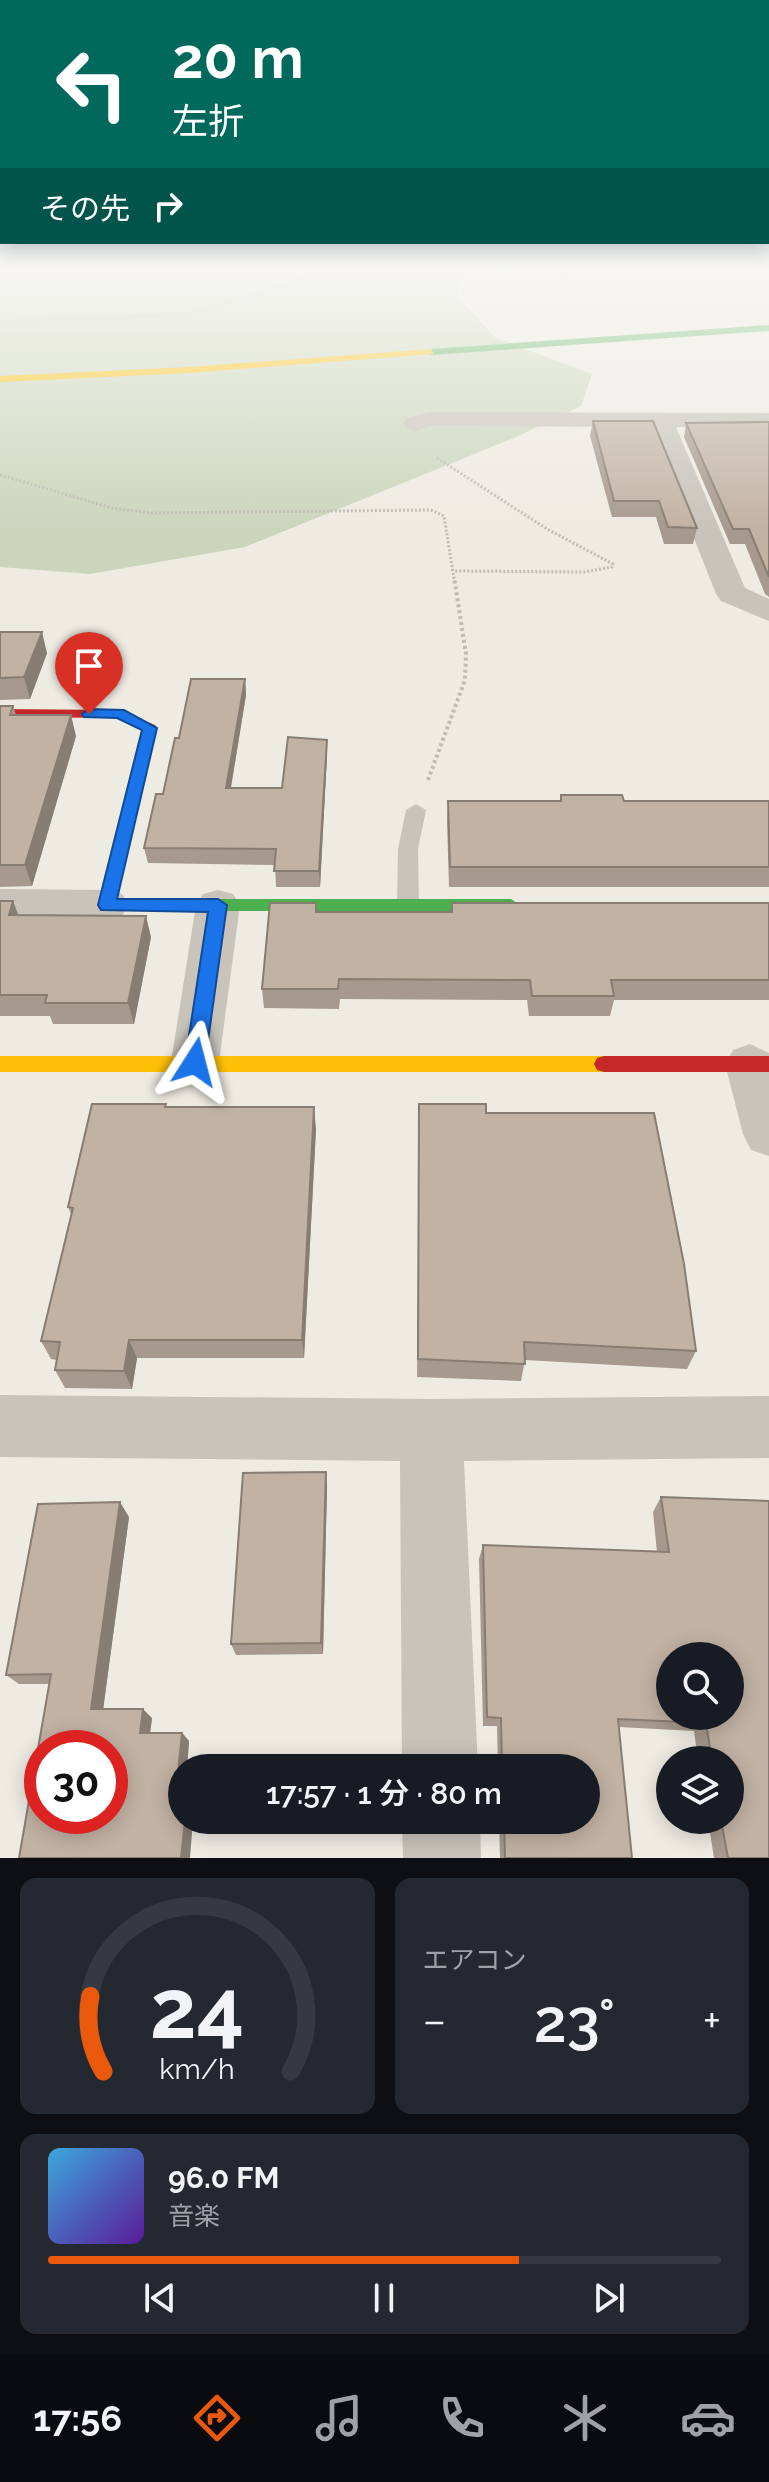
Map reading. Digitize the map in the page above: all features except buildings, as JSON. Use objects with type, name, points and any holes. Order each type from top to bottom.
[{"type":"street","points":[[0,379],[386,356]]},
{"type":"street","points":[[416,423],[430,419],[769,420]]},
{"type":"street","points":[[660,420],[732,594],[769,611]]},
{"type":"street","points":[[0,713],[119,714],[150,728],[107,905]]},
{"type":"street","points":[[0,904],[533,905]]},
{"type":"street","points":[[195,1062],[218,905]]},
{"type":"street","points":[[0,1064],[760,1064],[769,1134]]},
{"type":"street","points":[[0,1426],[431,1430],[769,1427]]},
{"type":"street","points":[[431,1430],[440,1754]]},
{"type":"street","points":[[441,1834],[442,1858]]},
{"type":"lane","points":[[408,905],[408,849],[416,810]]},
{"type":"path","points":[[416,423],[411,431],[413,439],[432,455],[547,529],[613,564],[602,570],[584,572],[454,571]]},
{"type":"path","points":[[0,475],[112,508],[152,513],[431,510],[444,516],[466,654],[465,680],[416,810]]},
{"type":"green space","points":[[0,356],[543,356],[592,374],[581,406],[514,438],[245,547],[90,574],[0,567]]},
{"type":"traffic: fast","points":[[161,905],[511,905]]},
{"type":"traffic: slow","points":[[0,379],[189,370],[381,356]]},
{"type":"traffic: slow","points":[[0,1064],[604,1064]]},
{"type":"traffic: jam","points":[[0,713],[119,714],[150,728],[107,905],[161,905]]},
{"type":"traffic: jam","points":[[604,1064],[769,1064]]},
{"type":"route","points":[[89,714],[119,714],[150,728],[107,905],[218,905],[195,1062]]}]
